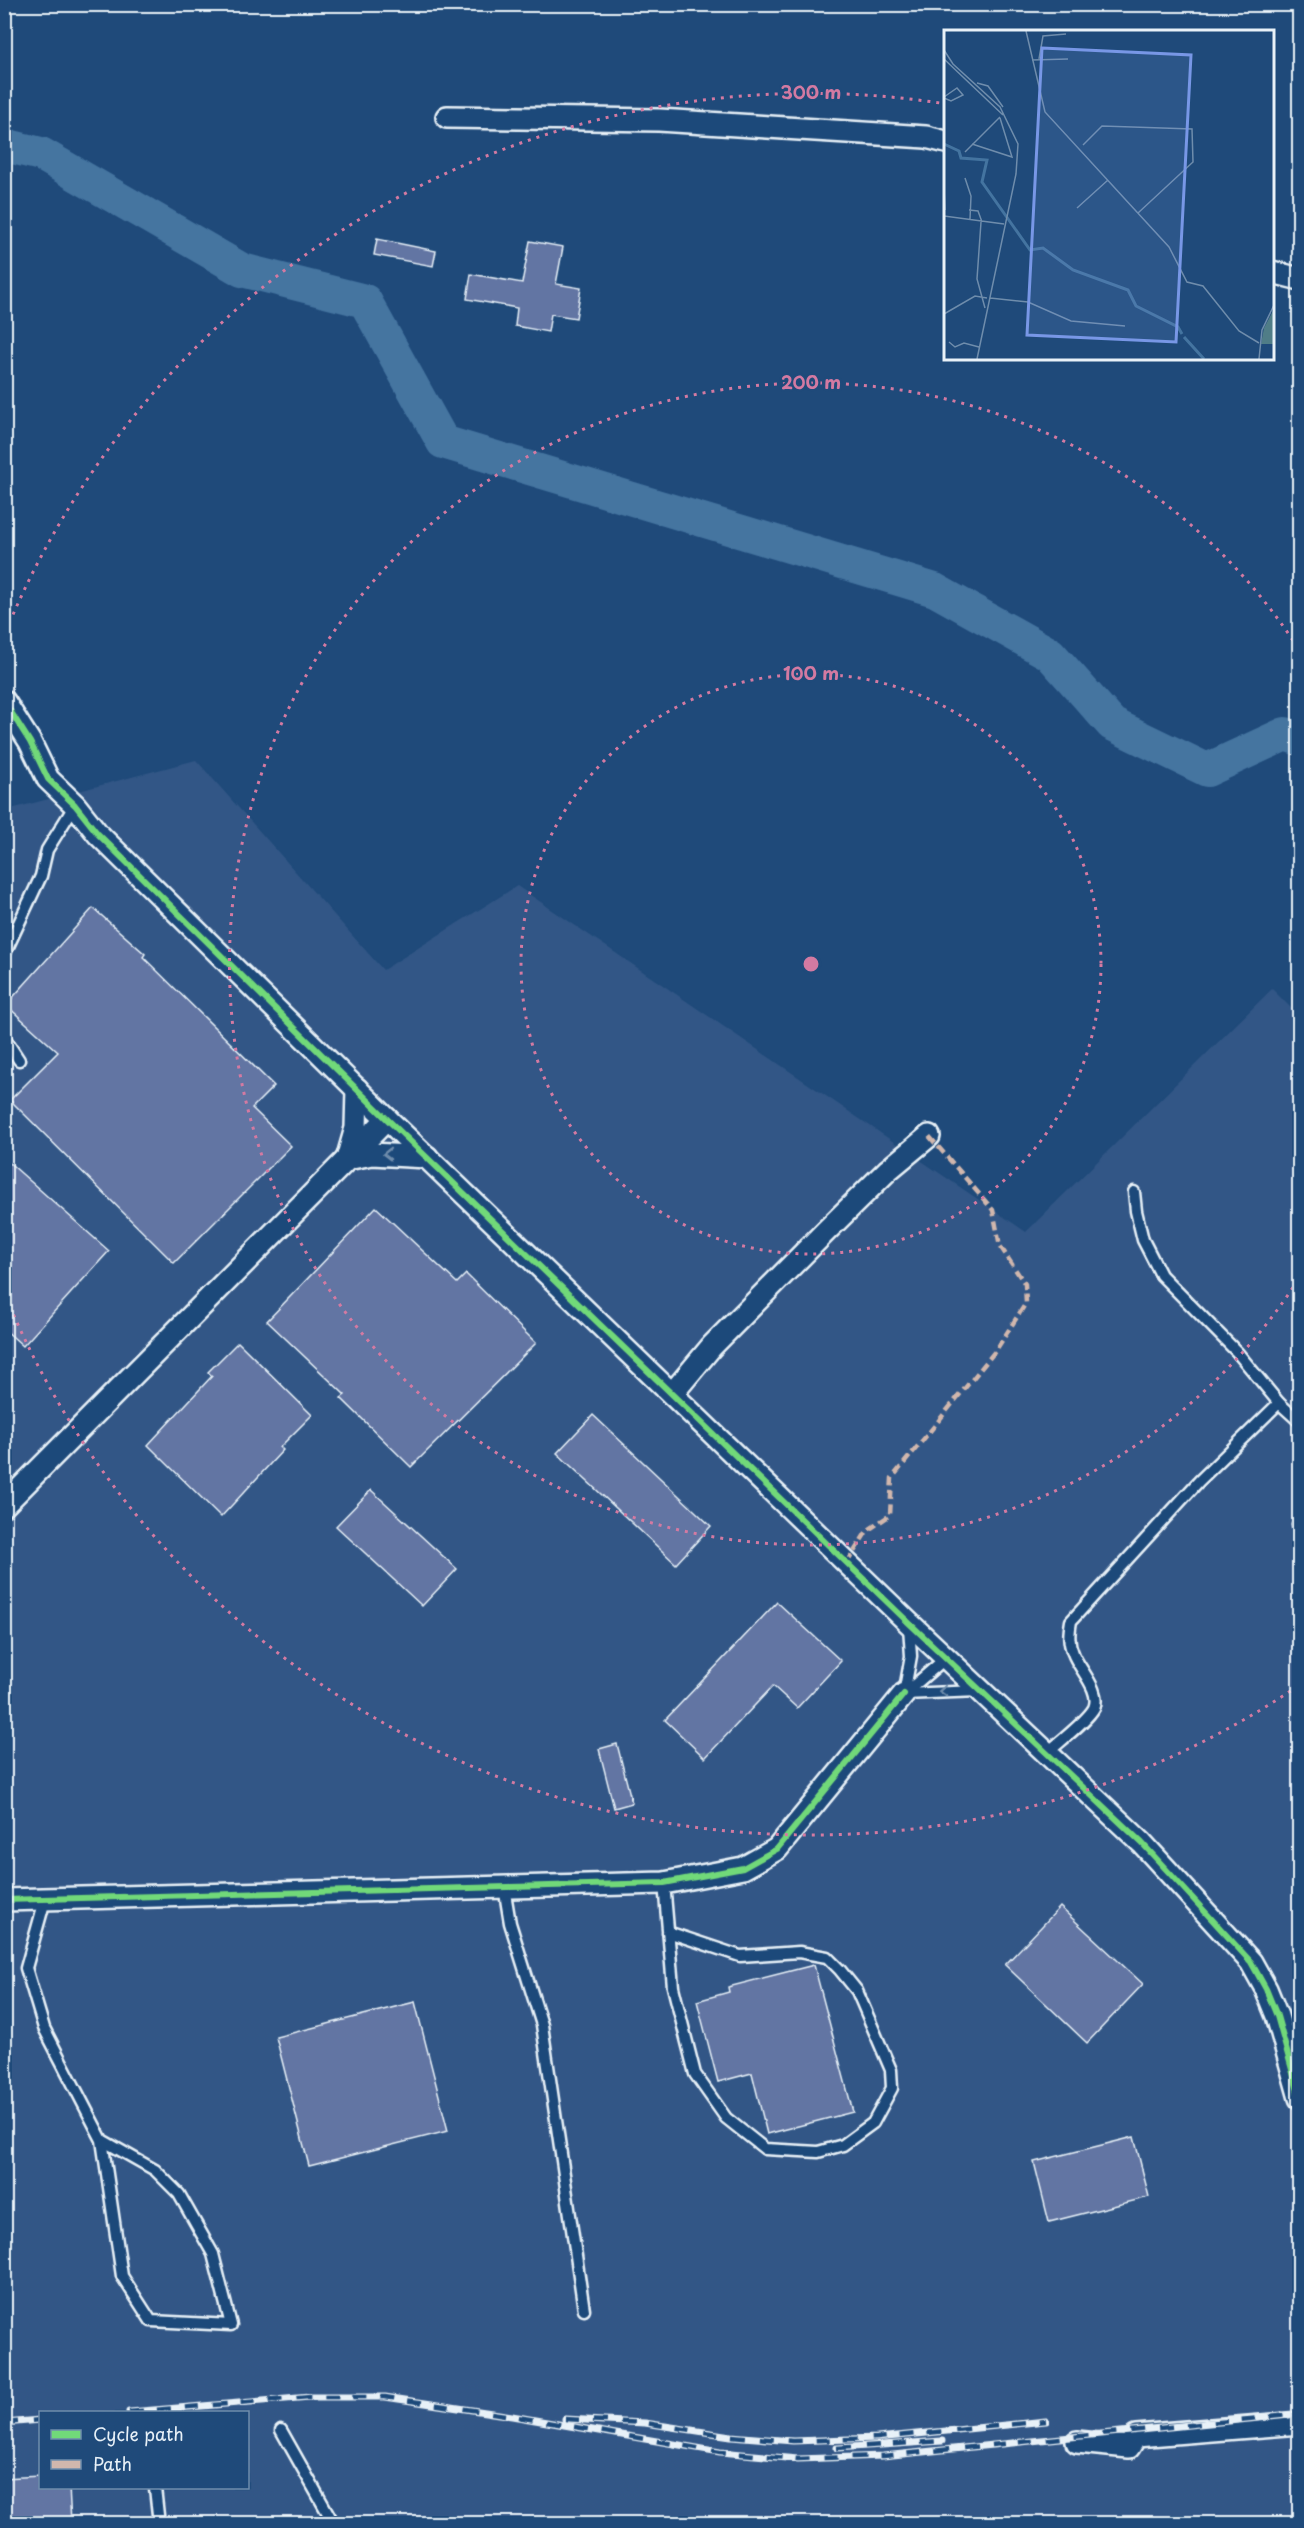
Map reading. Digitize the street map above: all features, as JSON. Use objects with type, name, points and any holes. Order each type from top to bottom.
[{"type":"street","points":[[447,117],[659,120],[926,137],[944,142]]},
{"type":"street","points":[[1274,273],[1299,279]]},
{"type":"street","points":[[4,701],[30,742],[48,779],[75,806],[98,834],[387,1119],[908,1622],[1142,1843],[1251,1962],[1266,1989],[1277,2016],[1298,2084]]},
{"type":"street","points":[[347,1160],[356,1128],[357,1089]]},
{"type":"street","points":[[4,1504],[387,1119]]},
{"type":"street","points":[[672,1394],[712,1347],[826,1232],[888,1170],[929,1136]]},
{"type":"street","points":[[347,1160],[372,1154],[427,1157]]},
{"type":"street","points":[[4,1900],[664,1883],[743,1868],[777,1849],[904,1694]]},
{"type":"street","points":[[1077,2442],[1129,2447],[1136,2436],[1299,2423]]},
{"type":"lane","points":[[4,955],[41,876],[46,850],[75,806]]},
{"type":"lane","points":[[4,1037],[19,1060]]},
{"type":"lane","points":[[1134,1192],[1143,1240],[1161,1275],[1237,1352],[1279,1403],[1299,1422]]},
{"type":"lane","points":[[1047,1753],[1088,1715],[1095,1705],[1095,1694],[1073,1654],[1068,1637],[1071,1621],[1199,1481],[1279,1403]]},
{"type":"lane","points":[[904,1694],[911,1656],[908,1622]]},
{"type":"lane","points":[[904,1694],[947,1658]]},
{"type":"lane","points":[[904,1694],[982,1691]]},
{"type":"lane","points":[[664,1883],[668,1932],[673,1987],[695,2074],[726,2118],[765,2149],[818,2152],[843,2145],[873,2123],[892,2088],[891,2070],[857,1990],[827,1957],[799,1952],[740,1956],[668,1932]]},
{"type":"lane","points":[[504,1887],[510,1923],[542,2025],[584,2310]]},
{"type":"lane","points":[[45,1900],[26,1968],[44,2028],[102,2140],[122,2276],[151,2321],[231,2325],[213,2254],[179,2194],[155,2170],[102,2140]]},
{"type":"lane","points":[[281,2430],[334,2523]]},
{"type":"lane","points":[[155,2489],[159,2523]]},
{"type":"shaded area","points":[[196,760],[383,970],[517,886],[1026,1232],[1272,989],[1300,1017],[1299,2523],[5,2524],[4,829],[11,809]]},
{"type":"building","points":[[377,239],[436,251],[433,266],[374,255]]},
{"type":"building","points":[[530,241],[563,247],[556,284],[581,288],[576,318],[551,314],[548,332],[515,326],[517,308],[467,299],[471,274],[522,283]]},
{"type":"building","points":[[93,908],[145,954],[143,957],[274,1086],[252,1108],[291,1146],[174,1263],[10,1100],[58,1052],[6,1005]]},
{"type":"building","points":[[4,1158],[109,1251],[23,1346],[4,1329]]},
{"type":"building","points":[[376,1207],[457,1283],[466,1274],[536,1343],[411,1467],[341,1398],[345,1395],[267,1321]]},
{"type":"building","points":[[238,1342],[312,1415],[280,1447],[283,1450],[221,1517],[148,1445],[212,1376],[208,1372]]},
{"type":"building","points":[[593,1415],[711,1526],[676,1564],[557,1453]]},
{"type":"building","points":[[371,1490],[457,1569],[422,1606],[336,1526]]},
{"type":"building","points":[[777,1602],[841,1661],[797,1708],[773,1686],[705,1758],[665,1720]]},
{"type":"building","points":[[617,1744],[632,1803],[614,1808],[599,1749]]},
{"type":"building","points":[[1060,1907],[1143,1984],[1087,2043],[1005,1965]]},
{"type":"building","points":[[814,1965],[853,2112],[767,2134],[752,2073],[718,2082],[697,2001],[729,1992],[728,1987]]},
{"type":"building","points":[[415,2002],[448,2131],[309,2166],[276,2037]]},
{"type":"building","points":[[1134,2137],[1149,2197],[1049,2222],[1034,2162]]},
{"type":"building","points":[[39,2476],[39,2489],[69,2489],[71,2523],[4,2523],[4,2478]]},
{"type":"waterway","points":[[4,145],[41,154],[242,270],[365,301],[443,442],[935,590],[1050,654],[1112,724],[1207,770],[1285,734],[1300,739]]},
{"type":"railway","points":[[141,2411],[310,2397],[385,2397],[512,2416],[720,2452],[798,2459],[883,2456],[1289,2415]]},
{"type":"railway","points":[[565,2419],[645,2423],[731,2436],[793,2441],[877,2438],[1046,2421]]},
{"type":"railway","points":[[4,2423],[39,2420]]},
{"type":"railway","points":[[837,2448],[942,2441]]},
{"type":"marked path","points":[[847,1563],[867,1531],[890,1515],[892,1478],[996,1350],[1026,1303],[1025,1284],[1000,1246],[993,1210],[929,1136]]},
{"type":"cycle path","points":[[4,701],[30,742],[48,779],[75,805],[98,834],[387,1119],[908,1622],[1142,1843],[1251,1962],[1266,1989],[1277,2016],[1300,2098]]},
{"type":"cycle path","points":[[4,1900],[664,1883],[743,1868],[777,1849],[904,1694]]}]
